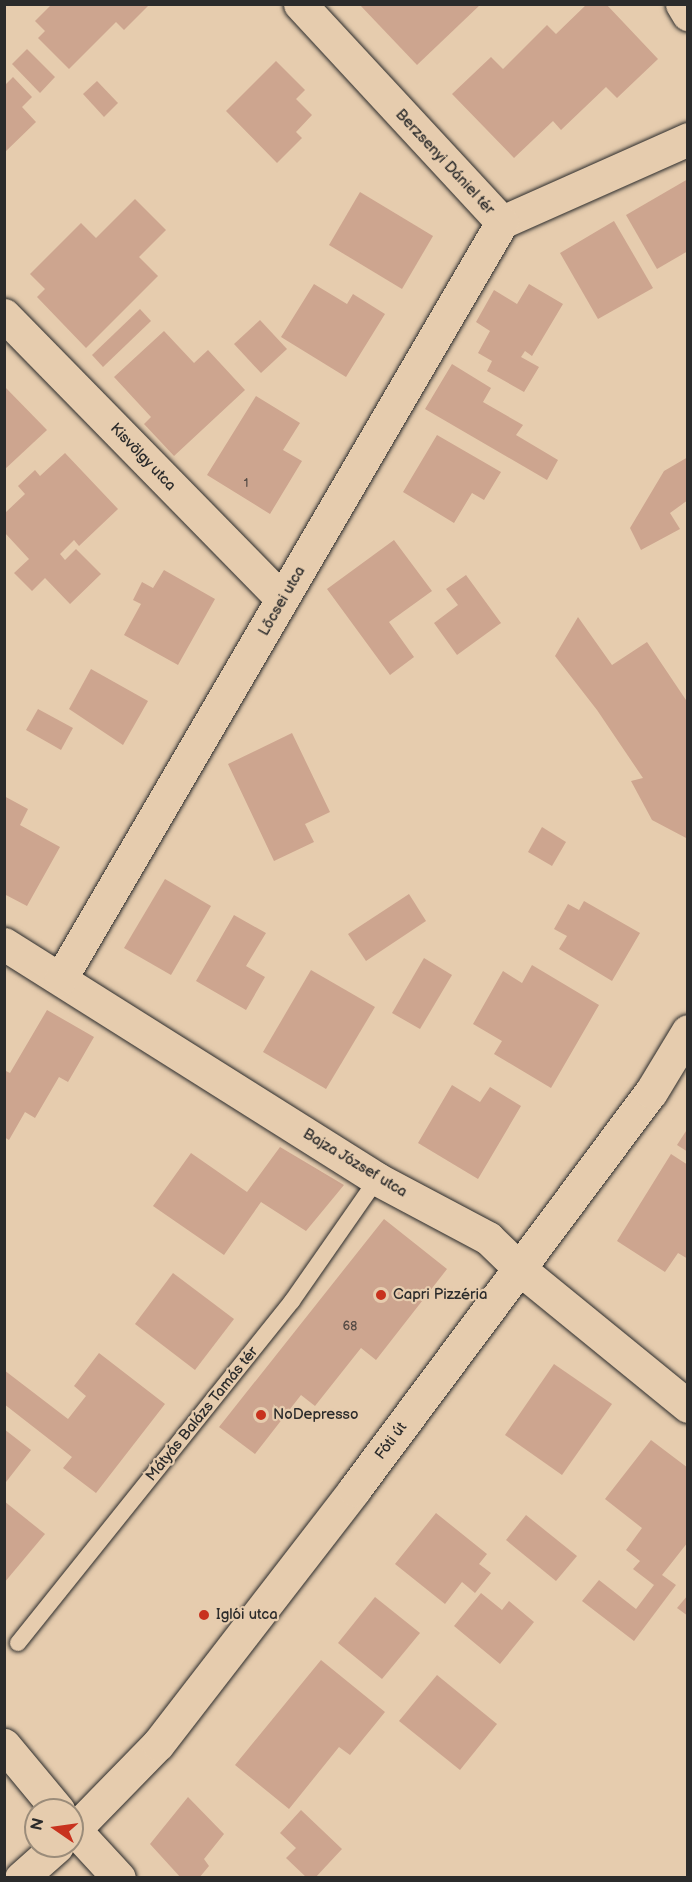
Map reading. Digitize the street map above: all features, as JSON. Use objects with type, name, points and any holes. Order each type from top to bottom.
[{"type":"street","name":"Berzsenyi Dániel tér","points":[[300,4],[502,222],[687,139]]},
{"type":"street","points":[[682,4],[687,14]]},
{"type":"street","name":"Lőcsei utca","points":[[61,978],[502,222]]},
{"type":"street","name":"Kisvölgy utca","points":[[4,315],[282,599]]},
{"type":"street","name":"Bajza József utca","points":[[4,944],[377,1179],[474,1229],[687,1406]]},
{"type":"street","name":"Fóti út","points":[[84,1813],[158,1744],[521,1270],[651,1092],[687,1031]]},
{"type":"street","points":[[4,1745],[44,1798]]},
{"type":"street","points":[[84,1845],[119,1878]]},
{"type":"street","name":"Fóti út","points":[[21,1878],[40,1858]]},
{"type":"lane","name":"Mátyás Balázs Tamás tér","points":[[18,1643],[292,1301],[377,1179]]},
{"type":"building","points":[[52,4],[150,4],[124,30],[116,22],[69,69],[38,38],[45,31],[35,21]]},
{"type":"building","points":[[359,4],[481,4],[417,65]]},
{"type":"building","points":[[587,4],[606,4],[658,59],[617,98],[606,87],[561,130],[553,121],[514,158],[452,94],[491,57],[503,69],[547,25],[556,34]]},
{"type":"building","points":[[27,49],[55,77],[40,93],[12,64]]},
{"type":"building","points":[[276,61],[305,90],[296,99],[312,115],[296,132],[302,138],[277,163],[226,111]]},
{"type":"building","points":[[13,77],[32,97],[22,107],[36,122],[4,153],[4,86]]},
{"type":"building","points":[[97,81],[118,103],[104,117],[83,94]]},
{"type":"building","points":[[688,179],[688,251],[657,269],[626,215]]},
{"type":"building","points":[[360,192],[433,236],[402,289],[329,245]]},
{"type":"building","points":[[135,199],[166,230],[139,257],[158,276],[86,348],[37,297],[45,289],[30,274],[81,223],[96,238]]},
{"type":"building","points":[[614,221],[653,288],[598,319],[560,253]]},
{"type":"building","points":[[314,284],[347,304],[353,294],[385,314],[346,377],[281,337]]},
{"type":"building","points":[[529,284],[563,304],[532,356],[525,351],[521,357],[539,367],[524,392],[487,371],[492,361],[478,353],[490,331],[476,322],[494,290],[517,304]]},
{"type":"building","points":[[140,309],[151,321],[103,367],[92,355]]},
{"type":"building","points":[[260,320],[287,349],[261,373],[234,344]]},
{"type":"building","points":[[164,331],[194,363],[208,350],[245,390],[174,456],[144,424],[151,417],[114,377]]},
{"type":"building","points":[[452,364],[491,388],[483,402],[523,425],[516,435],[558,460],[547,480],[425,409]]},
{"type":"building","points":[[4,386],[47,430],[4,470]]},
{"type":"building","points":[[256,396],[300,423],[283,450],[302,461],[270,514],[207,475]]},
{"type":"building","points":[[437,435],[501,472],[484,500],[472,493],[454,523],[403,492]]},
{"type":"building","points":[[65,453],[118,509],[79,546],[74,540],[60,554],[65,560],[76,549],[101,574],[70,604],[45,578],[32,591],[14,573],[29,559],[5,533],[5,513],[25,494],[18,486],[35,470],[40,476]]},
{"type":"building","points":[[688,457],[688,500],[670,513],[680,529],[641,550],[630,528],[664,471]]},
{"type":"building","points":[[394,540],[432,591],[389,622],[414,657],[390,675],[327,589]]},
{"type":"building","points":[[164,570],[215,599],[178,665],[124,635],[141,604],[133,600],[142,582],[153,588]]},
{"type":"building","points":[[466,575],[501,623],[457,655],[434,623],[458,605],[446,589]]},
{"type":"building","points":[[578,617],[612,665],[647,642],[688,703],[688,839],[652,820],[631,781],[643,778],[597,710],[555,656]]},
{"type":"building","points":[[91,669],[148,701],[123,745],[69,709]]},
{"type":"building","points":[[38,709],[73,728],[61,750],[26,730]]},
{"type":"building","points":[[292,733],[330,812],[305,824],[314,842],[274,861],[228,764]]},
{"type":"building","points":[[4,796],[28,809],[20,825],[60,847],[27,906],[4,894]]},
{"type":"building","points":[[542,827],[566,842],[552,866],[528,852]]},
{"type":"building","points":[[165,879],[211,906],[171,975],[124,948]]},
{"type":"building","points":[[409,894],[426,921],[366,961],[348,934]]},
{"type":"building","points":[[584,901],[640,933],[612,981],[559,949],[567,936],[554,929],[568,904],[579,910]]},
{"type":"building","points":[[234,915],[266,933],[246,966],[265,977],[246,1010],[196,981]]},
{"type":"building","points":[[424,958],[452,975],[420,1029],[392,1013]]},
{"type":"building","points":[[532,965],[599,1005],[551,1088],[494,1054],[502,1041],[473,1024],[503,971],[522,983]]},
{"type":"building","points":[[311,970],[375,1007],[326,1089],[263,1052]]},
{"type":"building","points":[[47,1010],[94,1037],[68,1082],[59,1077],[35,1118],[25,1112],[9,1140],[4,1137],[4,1070],[10,1073]]},
{"type":"building","points":[[452,1085],[480,1102],[490,1087],[521,1106],[478,1179],[418,1143]]},
{"type":"building","points":[[688,1128],[688,1152],[677,1145]]},
{"type":"building","points":[[280,1147],[344,1185],[306,1231],[261,1202],[224,1255],[153,1206],[191,1153],[247,1192]]},
{"type":"building","points":[[671,1154],[688,1165],[688,1259],[678,1253],[665,1272],[617,1241]]},
{"type":"building","points":[[384,1219],[447,1269],[376,1360],[361,1348],[315,1406],[301,1395],[255,1454],[219,1427]]},
{"type":"building","points":[[173,1273],[234,1319],[195,1370],[135,1324]]},
{"type":"building","points":[[99,1353],[165,1404],[96,1493],[63,1468],[72,1457],[4,1404],[4,1370],[68,1419],[86,1396],[74,1386]]},
{"type":"building","points":[[554,1364],[612,1404],[562,1475],[505,1435]]},
{"type":"building","points":[[4,1429],[31,1450],[6,1482],[4,1481]]},
{"type":"building","points":[[651,1440],[688,1468],[688,1542],[662,1575],[676,1585],[634,1641],[582,1601],[599,1580],[636,1609],[654,1585],[633,1569],[640,1561],[626,1550],[642,1528],[605,1499]]},
{"type":"building","points":[[4,1501],[45,1534],[4,1583]]},
{"type":"building","points":[[436,1513],[487,1554],[479,1564],[491,1573],[475,1593],[462,1582],[445,1604],[395,1564]]},
{"type":"building","points":[[526,1515],[577,1556],[556,1581],[506,1540]]},
{"type":"building","points":[[481,1593],[502,1610],[509,1601],[534,1622],[500,1664],[454,1626]]},
{"type":"building","points":[[688,1595],[688,1616],[677,1608]]},
{"type":"building","points":[[375,1597],[420,1633],[382,1679],[338,1643]]},
{"type":"building","points":[[321,1660],[385,1712],[350,1755],[339,1747],[289,1809],[235,1765]]},
{"type":"building","points":[[437,1675],[497,1724],[460,1770],[399,1721]]},
{"type":"building","points":[[188,1797],[224,1834],[204,1859],[209,1866],[199,1878],[181,1878],[150,1844]]},
{"type":"building","points":[[301,1810],[342,1849],[315,1878],[307,1878],[286,1858],[296,1848],[280,1833]]},
{"type":"place","name":"Capri Pizzéria","points":[[381,1295]]},
{"type":"place","name":"NoDepresso","points":[[261,1415]]},
{"type":"place","name":"Iglói utca","points":[[204,1615]]}]
